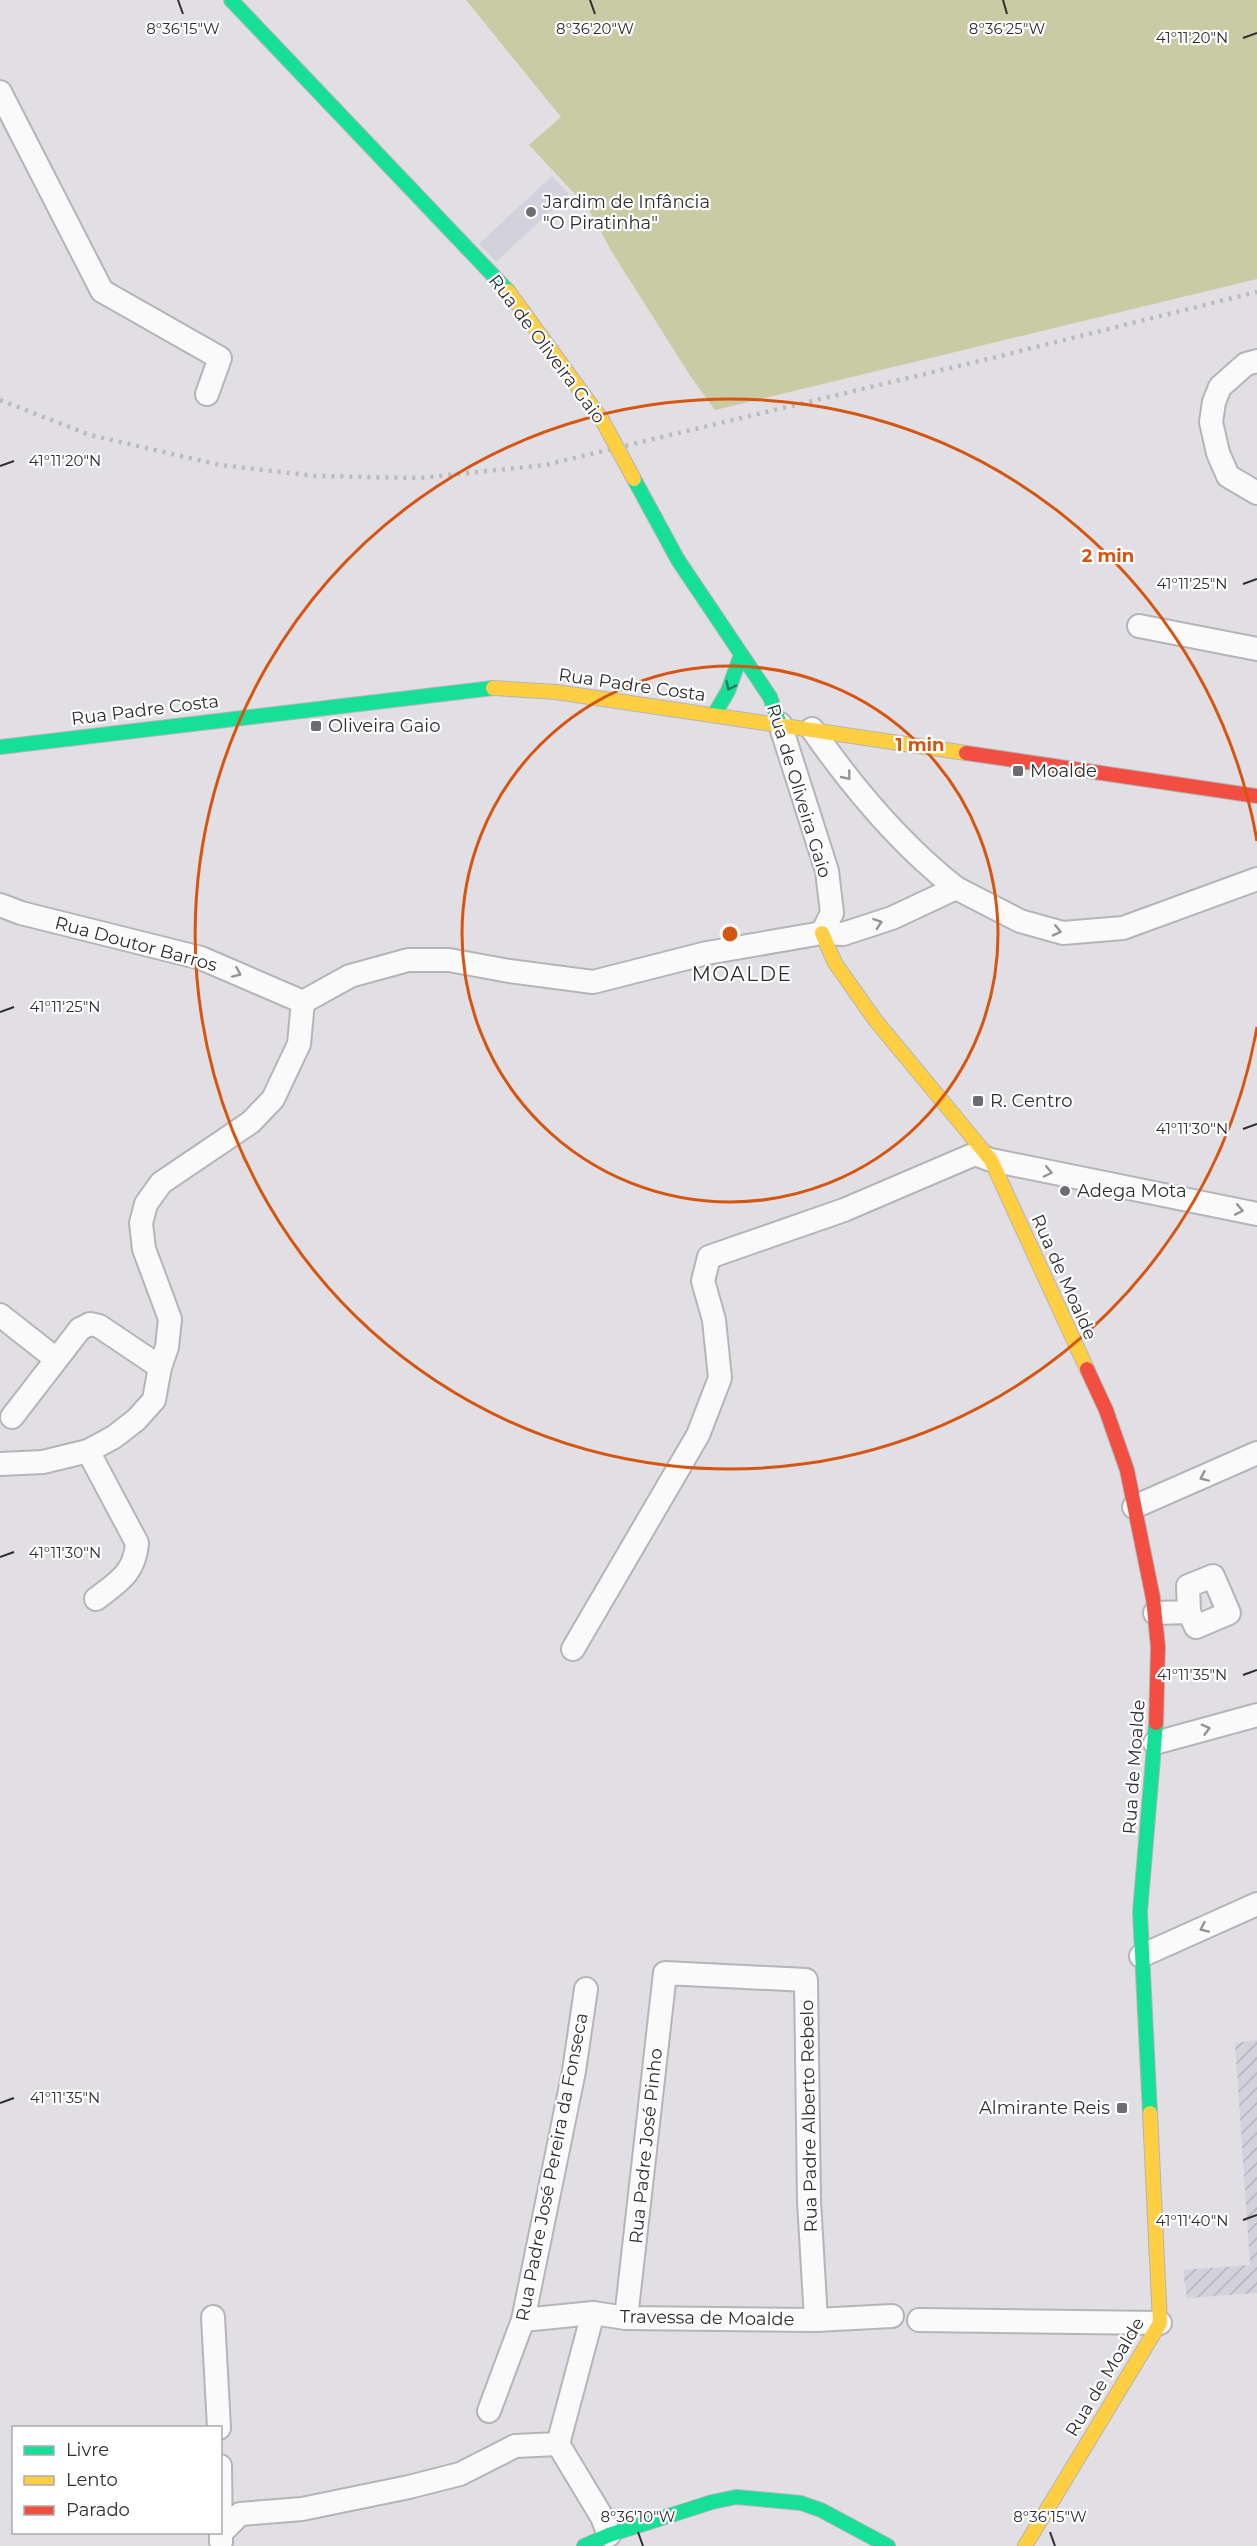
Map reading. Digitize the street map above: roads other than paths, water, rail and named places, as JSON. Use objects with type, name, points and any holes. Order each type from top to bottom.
[{"type":"street","name":"Rua de Oliveira Gaio","points":[[231,0],[507,289],[602,420],[678,560],[770,697],[827,871],[832,913],[822,933]]},
{"type":"street","points":[[0,92],[102,291],[220,358],[207,394]]},
{"type":"street","points":[[1257,361],[1246,364],[1220,387],[1214,402],[1211,423],[1218,453],[1228,476],[1257,493]]},
{"type":"street","points":[[1139,626],[1257,649]]},
{"type":"street","points":[[714,715],[729,691],[741,655]]},
{"type":"street","name":"Rua Padre Costa","points":[[0,747],[486,687],[556,692],[1257,796]]},
{"type":"street","points":[[812,729],[878,814],[938,874],[956,888],[1020,921],[1063,933],[1123,928],[1257,879]]},
{"type":"street","points":[[0,1464],[43,1462],[88,1451],[114,1437],[136,1420],[154,1400],[160,1367],[167,1347],[170,1319],[144,1249],[141,1223],[146,1204],[161,1183],[251,1122],[273,1099],[299,1044],[303,1002],[350,976],[408,960],[449,960],[509,971],[593,982],[706,953],[822,933],[843,934],[892,918],[956,888]]},
{"type":"street","name":"Rua Doutor Barros","points":[[0,905],[21,914],[201,958],[303,1002]]},
{"type":"street","name":"Rua de Moalde","points":[[822,933],[835,963],[876,1021],[991,1160],[1106,1410],[1127,1470],[1155,1613],[1158,1647],[1155,1743],[1140,1912],[1160,2323],[1025,2546]]},
{"type":"street","points":[[573,1649],[698,1436],[720,1378],[714,1320],[703,1281],[709,1257],[844,1210],[975,1154],[991,1160],[1257,1214]]},
{"type":"street","points":[[0,1315],[56,1359]]},
{"type":"street","points":[[12,1417],[80,1329],[90,1324],[99,1326],[160,1367]]},
{"type":"street","points":[[88,1451],[137,1543],[136,1558],[130,1570],[96,1599]]},
{"type":"street","points":[[1134,1507],[1257,1453]]},
{"type":"street","points":[[1155,1613],[1190,1612]]},
{"type":"street","points":[[1155,1743],[1257,1715]]},
{"type":"street","points":[[1141,1956],[1257,1904]]},
{"type":"street","name":"Rua Padre José Pinho","points":[[626,2318],[665,1973]]},
{"type":"street","name":"Rua Padre Alberto Rebelo","points":[[665,1973],[806,1980],[809,2201],[816,2320]]},
{"type":"street","name":"Rua Padre José Pereira da Fonseca","points":[[489,2411],[523,2320],[574,2071],[586,1989]]},
{"type":"street","points":[[593,2313],[558,2444],[602,2517],[609,2535]]},
{"type":"street","name":"Travessa de Moalde","points":[[523,2320],[593,2313],[626,2318],[816,2320],[892,2316]]},
{"type":"street","points":[[213,2317],[219,2426]]},
{"type":"street","points":[[919,2320],[1160,2323]]},
{"type":"street","points":[[222,2532],[240,2514],[302,2510],[409,2487],[460,2474],[515,2445],[558,2444]]},
{"type":"street","points":[[584,2546],[609,2535],[712,2502],[736,2497],[801,2503],[821,2510],[888,2546]]},
{"type":"railway","points":[[0,400],[90,435],[220,465],[316,476],[420,478],[545,465],[1257,292]]},
{"type":"place","name":"Jardim de Infância \"O Piratinha\"","points":[[531,212]]},
{"type":"place","name":"Oliveira Gaio","points":[[316,726]]},
{"type":"place","name":"Moalde","points":[[1018,771]]},
{"type":"place","name":"R. Centro","points":[[978,1101]]},
{"type":"place","name":"Adega Mota","points":[[1065,1191]]},
{"type":"place","name":"Almirante Reis","points":[[1122,2108]]},
{"type":"district","name":"MOALDE","points":[[742,974]]}]
